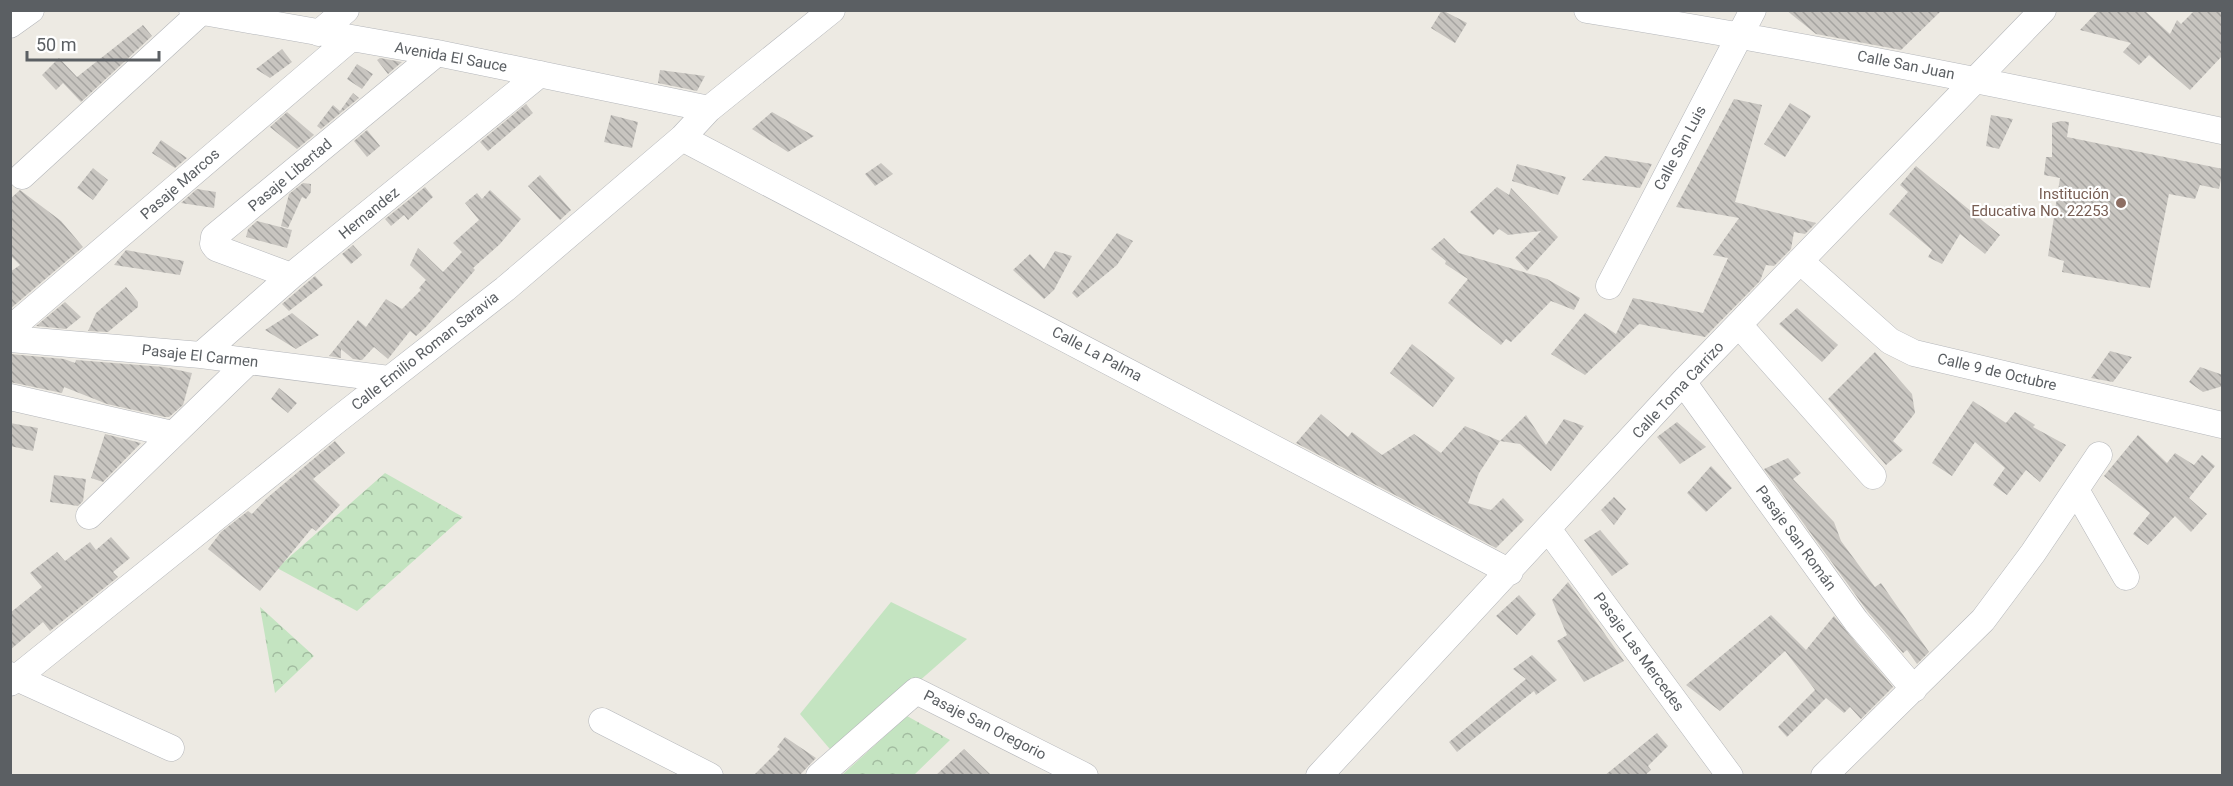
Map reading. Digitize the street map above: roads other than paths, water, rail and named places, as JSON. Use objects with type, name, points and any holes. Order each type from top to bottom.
[{"type":"street","points":[[10,25],[31,10]]},
{"type":"street","points":[[319,33],[346,10]]},
{"type":"street","name":"Calle Emilio Roman Saravia","points":[[13,678],[504,289],[682,138],[709,109],[832,10]]},
{"type":"street","name":"Calle San Juan","points":[[1587,10],[1740,34],[1977,78],[2223,131]]},
{"type":"street","name":"Calle San Luis","points":[[1609,286],[1753,10]]},
{"type":"street","name":"Calle Toma Carrizo","points":[[1319,776],[1510,572],[1683,382],[2043,10]]},
{"type":"street","points":[[22,176],[196,11]]},
{"type":"street","name":"Avenida El Sauce","points":[[196,11],[436,53],[709,109]]},
{"type":"street","name":"Pasaje Marcos","points":[[10,329],[350,39]]},
{"type":"street","name":"Pasaje Libertad","points":[[291,276],[216,248],[213,244],[214,237],[436,53]]},
{"type":"street","name":"Hernandez","points":[[201,355],[291,276],[540,74]]},
{"type":"street","name":"Calle La Palma","points":[[682,138],[1510,572]]},
{"type":"street","name":"Calle 9 de Octubre","points":[[1800,261],[1890,341],[1914,353],[2223,425]]},
{"type":"street","points":[[1739,325],[1873,476]]},
{"type":"street","name":"Pasaje El Carmen","points":[[10,339],[201,355],[389,379]]},
{"type":"street","points":[[88,516],[249,361]]},
{"type":"street","name":"Pasaje San Román","points":[[1683,382],[1856,621],[1914,689]]},
{"type":"street","points":[[10,397],[172,434]]},
{"type":"street","points":[[1824,776],[1983,620],[2099,455]]},
{"type":"street","points":[[2076,490],[2126,578]]},
{"type":"street","name":"Pasaje Las Mercedes","points":[[1548,530],[1730,776]]},
{"type":"street","points":[[13,678],[171,748]]},
{"type":"street","name":"Pasaje San Oregorio","points":[[819,776],[916,691],[1085,776]]},
{"type":"street","points":[[602,722],[710,776]]},
{"type":"place","name":"Institución Educativa No. 22253","points":[[2121,203]]}]
